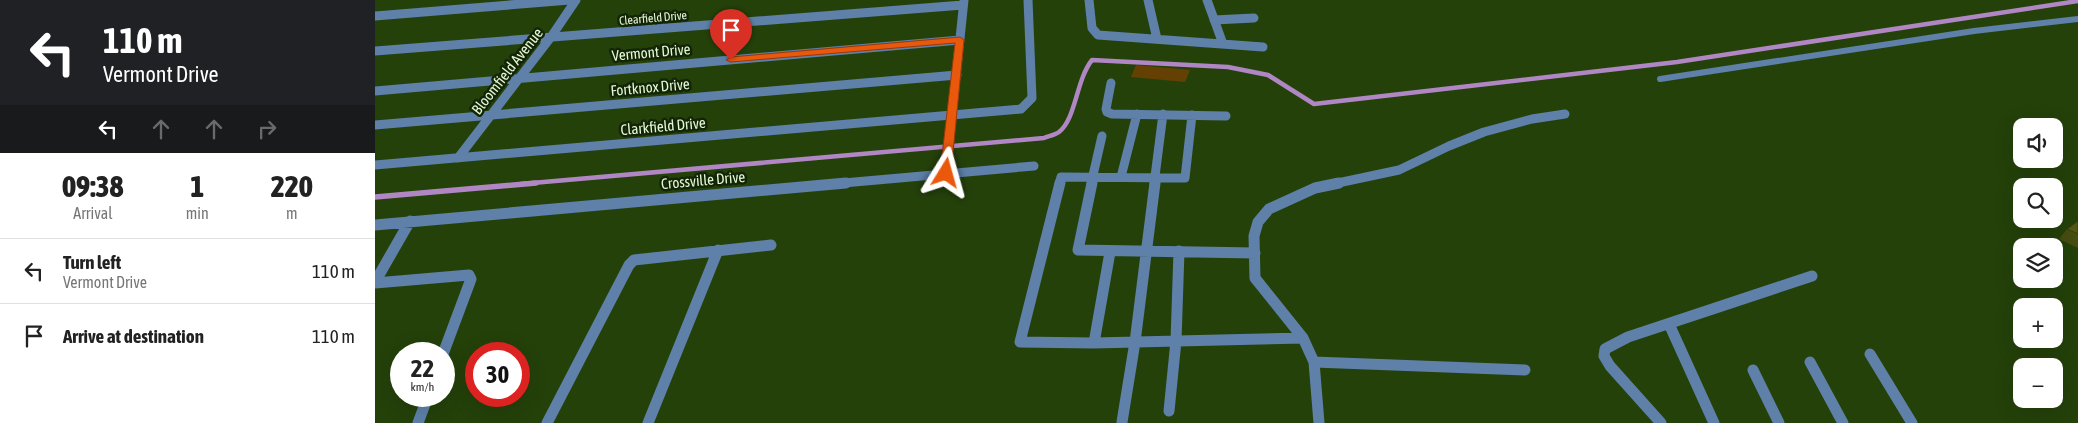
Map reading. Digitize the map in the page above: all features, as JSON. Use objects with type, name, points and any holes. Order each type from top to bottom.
[{"type":"street","points":[[375,16],[570,0]]},
{"type":"street","name":"Bloomfield Avenue","points":[[458,158],[551,37],[576,0]]},
{"type":"street","name":"Clarkfield Drive","points":[[375,165],[1021,109],[1032,98],[1028,0]]},
{"type":"street","points":[[1089,0],[1092,28],[1098,35],[1263,47]]},
{"type":"street","points":[[1148,0],[1157,39]]},
{"type":"street","points":[[1207,0],[1223,44]]},
{"type":"street","points":[[946,173],[963,2]]},
{"type":"street","name":"Clearfield Drive","points":[[375,51],[963,2]]},
{"type":"street","points":[[1215,20],[1254,18]]},
{"type":"street","name":"Vermont Drive","points":[[375,90],[960,40]]},
{"type":"street","name":"Fortknox Drive","points":[[375,125],[957,75]]},
{"type":"street","points":[[1111,83],[1107,112],[1226,116]]},
{"type":"street","points":[[1121,177],[1137,114]]},
{"type":"street","points":[[1122,422],[1135,342],[1163,114]]},
{"type":"street","points":[[1319,423],[1314,362],[1303,338],[1255,278],[1255,236],[1258,222],[1269,209],[1315,188],[1399,170],[1449,146],[1484,132],[1532,119],[1565,114]]},
{"type":"street","points":[[1192,115],[1186,176],[1181,179],[1061,177],[1020,342],[1135,342],[1303,338]]},
{"type":"street","points":[[1102,136],[1077,248],[1081,251],[1110,252],[1255,253]]},
{"type":"street","name":"Crossville Drive","points":[[375,225],[1034,166]]},
{"type":"street","points":[[375,282],[410,221]]},
{"type":"street","points":[[547,423],[629,265],[634,260],[771,245]]},
{"type":"street","points":[[648,423],[719,250]]},
{"type":"street","points":[[1094,342],[1110,252]]},
{"type":"street","points":[[1169,411],[1176,341],[1179,252]]},
{"type":"street","points":[[375,282],[469,275],[471,279],[447,342]]},
{"type":"street","points":[[1661,423],[1610,366],[1605,356],[1605,348],[1628,337],[1812,276]]},
{"type":"street","points":[[1669,324],[1714,423]]},
{"type":"street","points":[[1869,354],[1912,423]]},
{"type":"street","points":[[1314,362],[1525,370]]},
{"type":"street","points":[[1809,362],[1843,423]]},
{"type":"street","points":[[1753,370],[1779,423]]},
{"type":"street","points":[[418,423],[424,407]]},
{"type":"lane","points":[[1660,79],[1974,31],[2078,20]]},
{"type":"shaded area","points":[[1136,65],[1190,70],[1185,82],[1131,77]]},
{"type":"building","points":[[2078,221],[2078,234],[2067,229]]},
{"type":"waterway","points":[[521,184],[1044,138],[1057,133],[1065,126],[1073,109],[1082,78],[1092,60],[1228,67],[1268,75],[1314,104],[1677,62],[2078,1]]},
{"type":"waterway","points":[[375,197],[536,183]]},
{"type":"route","points":[[731,60],[960,40],[946,173]]}]
